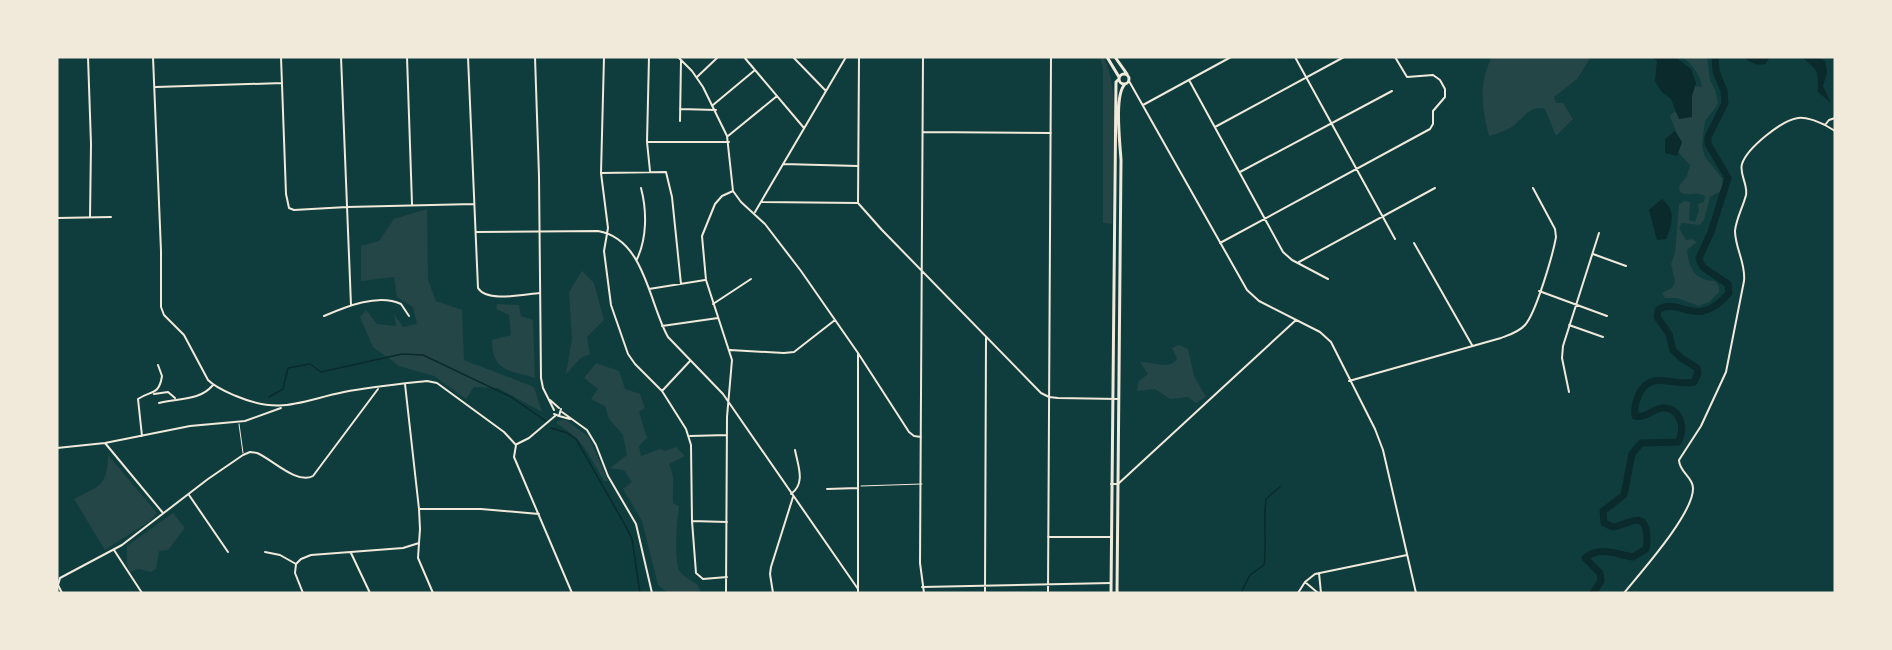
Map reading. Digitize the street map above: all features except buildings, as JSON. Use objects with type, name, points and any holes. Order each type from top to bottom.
[{"type":"main road","points":[[1107,57],[1122,83],[1127,83]]},
{"type":"main road","points":[[1116,57],[1128,75],[1127,83],[1121,88],[1119,105],[1121,160],[1117,593]]},
{"type":"main road","points":[[1111,593],[1116,82],[1122,74],[1128,75]]},
{"type":"street","points":[[87,57],[91,144],[90,217]]},
{"type":"street","points":[[153,57],[156,87],[161,307],[164,315],[184,335],[201,369],[213,385],[261,405],[284,406]]},
{"type":"street","points":[[281,57],[286,194],[289,208],[294,210],[474,204]]},
{"type":"street","points":[[341,57],[351,305]]},
{"type":"street","points":[[407,57],[412,205]]},
{"type":"street","points":[[468,57],[477,282],[480,292],[495,297],[540,293]]},
{"type":"street","points":[[535,57],[543,388],[554,410],[587,430],[592,437],[608,476],[636,524],[652,593]]},
{"type":"street","points":[[604,57],[601,173],[607,210],[607,233],[604,247],[611,305],[621,338],[635,364],[662,391],[689,436],[694,563],[699,577],[706,579],[726,577]]},
{"type":"street","points":[[649,57],[647,142],[650,171]]},
{"type":"street","points":[[697,77],[718,57]]},
{"type":"street","points":[[744,57],[805,129]]},
{"type":"street","points":[[793,57],[826,91]]},
{"type":"street","points":[[755,213],[846,57]]},
{"type":"street","points":[[859,57],[858,203],[1034,386],[1049,397],[1118,399]]},
{"type":"street","points":[[923,57],[921,571],[924,593]]},
{"type":"street","points":[[1048,593],[1051,57]]},
{"type":"street","points":[[1143,105],[1231,57]]},
{"type":"street","points":[[1295,57],[1395,240]]},
{"type":"street","points":[[1215,127],[1344,57]]},
{"type":"street","points":[[1220,243],[1430,129],[1433,124],[1434,109],[1445,97],[1445,89],[1436,77],[1428,75],[1407,77],[1395,57]]},
{"type":"street","points":[[680,58],[697,77],[716,110],[727,136],[733,191],[741,202],[755,213],[801,271],[909,432],[914,436],[922,437]]},
{"type":"street","points":[[680,58],[680,121]]},
{"type":"street","points":[[713,105],[755,70]]},
{"type":"street","points":[[1189,80],[1283,252],[1289,258],[1329,279]]},
{"type":"street","points":[[156,87],[282,83]]},
{"type":"street","points":[[1127,83],[1135,91],[1247,290],[1259,301],[1320,332],[1330,342],[1375,429],[1383,450],[1416,593]]},
{"type":"street","points":[[1240,172],[1392,91]]},
{"type":"street","points":[[727,136],[777,96]]},
{"type":"street","points":[[680,109],[716,110]]},
{"type":"street","points":[[1624,593],[1674,531],[1692,494],[1692,482],[1681,469],[1679,460],[1709,411],[1727,368],[1745,271],[1736,242],[1735,228],[1747,184],[1741,169],[1742,163],[1761,138],[1790,120],[1803,118],[1835,131]]},
{"type":"street","points":[[1825,125],[1828,120],[1835,118]]},
{"type":"street","points":[[923,132],[1051,133]]},
{"type":"street","points":[[647,142],[729,142]]},
{"type":"street","points":[[783,164],[858,166]]},
{"type":"street","points":[[601,173],[666,172],[672,197],[681,284]]},
{"type":"street","points":[[636,260],[642,248],[645,230],[641,188]]},
{"type":"street","points":[[1299,262],[1435,188]]},
{"type":"street","points":[[1349,381],[1472,347],[1514,333],[1524,326],[1539,291],[1556,233],[1533,188]]},
{"type":"street","points":[[726,593],[727,401],[732,360],[706,280],[702,241],[704,227],[718,199],[733,191]]},
{"type":"street","points":[[762,202],[858,203]]},
{"type":"street","points":[[57,218],[111,217]]},
{"type":"street","points":[[476,232],[593,231],[607,233],[624,246],[636,260],[668,337],[716,386],[858,589]]},
{"type":"street","points":[[1569,392],[1562,352],[1575,304],[1599,233]]},
{"type":"street","points":[[1414,243],[1472,347]]},
{"type":"street","points":[[1593,254],[1626,266]]},
{"type":"street","points":[[713,304],[751,279]]},
{"type":"street","points":[[649,289],[706,280]]},
{"type":"street","points":[[1539,291],[1607,316]]},
{"type":"street","points":[[324,316],[351,305],[393,301],[401,304],[409,316]]},
{"type":"street","points":[[662,326],[718,318]]},
{"type":"street","points":[[730,350],[791,353],[799,350],[834,320]]},
{"type":"street","points":[[1111,484],[1118,484],[1296,320]]},
{"type":"street","points":[[1569,325],[1603,337]]},
{"type":"street","points":[[985,593],[986,337]]},
{"type":"street","points":[[858,353],[858,593]]},
{"type":"street","points":[[662,391],[690,361]]},
{"type":"street","points":[[154,394],[162,380],[158,365]]},
{"type":"street","points":[[858,370],[868,368]]},
{"type":"street","points":[[57,448],[105,444],[190,426],[239,422],[259,417],[284,406],[346,392],[427,381],[437,383],[504,432],[516,445]]},
{"type":"street","points":[[405,384],[419,509],[418,558],[433,593]]},
{"type":"street","points":[[159,403],[199,396],[213,385]]},
{"type":"street","points":[[62,593],[58,585],[60,578],[114,550],[189,495],[208,478],[243,455],[250,452],[257,453],[300,478],[309,478],[378,389]]},
{"type":"street","points":[[142,436],[138,399],[140,396],[168,392],[176,399]]},
{"type":"street","points":[[550,400],[559,408],[559,414]]},
{"type":"street","points":[[554,410],[559,408]]},
{"type":"street","points":[[516,445],[529,438],[559,414]]},
{"type":"street","points":[[689,436],[727,435]]},
{"type":"street","points":[[105,444],[164,514]]},
{"type":"street","points":[[516,445],[514,457],[572,593]]},
{"type":"street","points":[[773,593],[771,567],[792,496],[800,481],[795,450]]},
{"type":"street","points":[[827,489],[858,487]]},
{"type":"street","points":[[189,495],[228,552]]},
{"type":"street","points":[[419,509],[481,509],[539,514]]},
{"type":"street","points":[[692,521],[727,522]]},
{"type":"street","points":[[1048,537],[1111,537]]},
{"type":"street","points":[[303,593],[295,573],[296,564],[311,555],[403,548],[418,543]]},
{"type":"street","points":[[114,550],[142,593]]},
{"type":"street","points":[[265,552],[280,555],[296,564]]},
{"type":"street","points":[[351,553],[370,593]]},
{"type":"street","points":[[1298,593],[1310,577],[1319,573],[1407,555]]},
{"type":"street","points":[[1319,573],[1319,593]]},
{"type":"street","points":[[1305,582],[1319,593]]},
{"type":"street","points":[[922,587],[1111,583]]},
{"type":"lane","points":[[239,422],[243,455]]},
{"type":"lane","points":[[858,487],[922,484]]},
{"type":"shaded area","points":[[1100,57],[1103,57],[1108,68],[1113,96],[1112,224],[1103,223],[1103,68]]},
{"type":"shaded area","points":[[1492,57],[1591,57],[1577,79],[1554,97],[1556,103],[1563,103],[1573,119],[1556,136],[1545,109],[1535,109],[1512,127],[1489,136],[1483,86]]},
{"type":"shaded area","points":[[1652,57],[1675,57],[1691,69],[1696,83],[1692,96],[1692,117],[1679,119],[1671,99],[1661,91],[1655,81],[1657,61]]},
{"type":"shaded area","points":[[1682,57],[1707,57],[1710,80],[1718,102],[1705,121],[1702,146],[1705,157],[1722,178],[1723,190],[1710,197],[1704,220],[1700,225],[1682,223],[1679,228],[1686,240],[1692,239],[1697,242],[1687,250],[1691,268],[1702,279],[1715,281],[1719,286],[1719,292],[1709,302],[1699,306],[1677,298],[1665,298],[1662,293],[1672,288],[1675,282],[1671,264],[1675,253],[1679,205],[1684,201],[1690,202],[1689,220],[1695,222],[1699,211],[1698,204],[1704,202],[1705,196],[1680,192],[1679,186],[1687,176],[1690,165],[1678,152],[1677,134],[1670,116],[1674,112],[1678,114],[1690,88],[1702,87],[1695,70]]},
{"type":"shaded area","points":[[1802,57],[1816,57],[1825,61],[1827,72],[1823,86],[1831,103],[1818,92],[1816,72]]},
{"type":"shaded area","points":[[1675,131],[1682,142],[1677,156],[1665,153],[1665,139]]},
{"type":"shaded area","points":[[1662,199],[1670,208],[1672,218],[1666,239],[1657,240],[1649,210]]},
{"type":"shaded area","points":[[427,209],[428,280],[436,301],[462,310],[464,360],[534,387],[542,412],[498,388],[474,387],[466,399],[434,376],[399,366],[373,347],[360,317],[366,310],[377,324],[396,326],[394,314],[403,327],[417,324],[413,307],[397,297],[394,277],[361,281],[361,246],[379,241],[394,219]]},
{"type":"shaded area","points":[[582,271],[594,283],[604,320],[587,337],[590,354],[581,358],[566,374],[572,339],[569,292]]},
{"type":"shaded area","points":[[497,304],[519,305],[521,316],[533,320],[535,378],[504,368],[495,358],[492,340],[511,335],[509,315],[496,309]]},
{"type":"shaded area","points":[[1179,345],[1188,349],[1194,376],[1206,397],[1196,403],[1188,397],[1170,399],[1155,389],[1137,391],[1139,381],[1148,374],[1140,362],[1160,365],[1174,363],[1177,359],[1172,348]]},
{"type":"shaded area","points":[[596,363],[619,371],[625,389],[640,394],[645,408],[639,412],[647,438],[639,446],[641,456],[660,449],[665,451],[676,447],[685,456],[669,464],[673,479],[673,503],[679,506],[676,538],[677,564],[683,575],[698,585],[701,593],[668,593],[658,585],[642,521],[623,489],[632,482],[624,470],[610,468],[627,455],[623,435],[609,419],[605,406],[591,399],[598,389],[584,378]]},
{"type":"shaded area","points":[[566,420],[589,437],[608,481],[604,481],[580,442],[557,424],[557,421]]},
{"type":"shaded area","points":[[108,455],[157,513],[150,521],[105,550],[74,499],[96,487],[104,479]]},
{"type":"shaded area","points":[[173,513],[185,528],[168,550],[159,551],[156,569],[151,572],[138,569],[130,572],[127,565],[127,546]]},
{"type":"waterway","points":[[1593,593],[1601,581],[1600,573],[1585,558],[1596,552],[1633,557],[1646,549],[1646,529],[1641,521],[1632,521],[1613,527],[1604,523],[1603,511],[1624,495],[1632,454],[1641,443],[1678,442],[1680,437],[1681,422],[1676,413],[1671,410],[1662,408],[1643,416],[1635,416],[1640,392],[1645,385],[1658,380],[1694,382],[1698,373],[1697,368],[1673,350],[1669,334],[1657,317],[1658,310],[1673,306],[1698,312],[1707,310],[1729,293],[1728,284],[1704,268],[1699,258],[1711,232],[1728,178],[1708,144],[1708,137],[1725,103],[1724,91],[1716,71],[1715,57]]},
{"type":"waterway","points":[[1749,57],[1757,61],[1763,61],[1766,57]]},
{"type":"waterway","points":[[269,397],[283,389],[288,368],[310,364],[321,372],[402,354],[423,355],[511,397],[546,421]]},
{"type":"waterway","points":[[551,428],[567,433],[576,439],[625,525],[632,539],[640,593]]},
{"type":"waterway","points":[[1241,593],[1250,575],[1264,565],[1266,499],[1280,487]]}]
